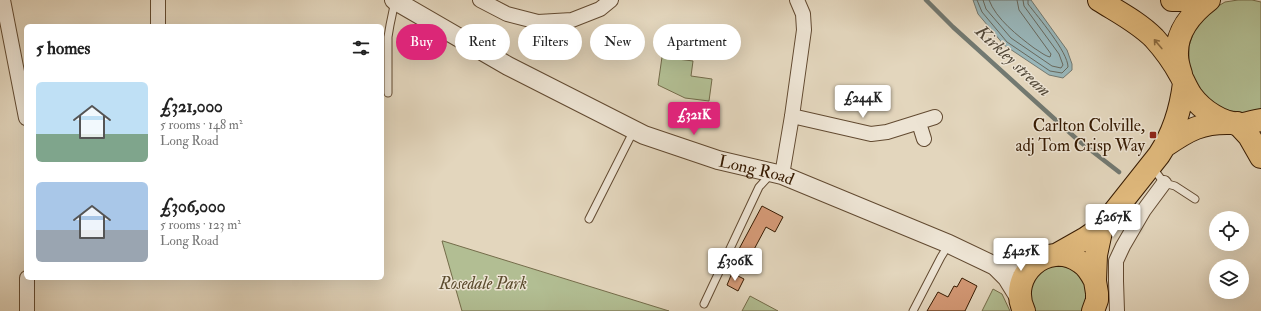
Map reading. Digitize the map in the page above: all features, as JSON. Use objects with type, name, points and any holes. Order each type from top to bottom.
[{"type":"main road","points":[[1099,0],[1141,26],[1155,39],[1168,55],[1192,95],[1203,108],[1222,120],[1234,123],[1249,136],[1261,157]]},
{"type":"main road","points":[[1172,0],[1194,0]]},
{"type":"main road","points":[[1021,307],[1020,287],[1024,276],[1031,266],[1086,238],[1102,227],[1165,146],[1180,109],[1182,79],[1177,56],[1179,41],[1184,26],[1201,6],[1209,0]]},
{"type":"main road","points":[[1165,146],[1179,136],[1198,126],[1218,122],[1243,124],[1261,120]]},
{"type":"main road","points":[[1096,301],[1096,255],[1102,227]]},
{"type":"main road","points":[[1048,257],[1068,256],[1080,261],[1089,270],[1096,301]]},
{"type":"street","points":[[158,0],[158,24]]},
{"type":"street","name":"Long Road","points":[[394,0],[508,66],[644,135],[718,160],[777,174],[949,244],[995,266],[1007,278],[1021,307]]},
{"type":"street","points":[[480,0],[507,14],[538,22],[572,20],[600,9],[612,0]]},
{"type":"street","points":[[777,174],[792,116],[804,30],[803,14],[797,0]]},
{"type":"street","points":[[2,3],[24,108]]},
{"type":"street","points":[[792,116],[871,134],[887,132],[935,117]]},
{"type":"street","points":[[919,123],[924,139]]},
{"type":"street","points":[[1117,311],[1116,261],[1144,210],[1164,183]]},
{"type":"street","points":[[995,266],[1048,257]]},
{"type":"street","points":[[27,280],[27,311]]},
{"type":"lane","points":[[388,93],[388,37],[394,0]]},
{"type":"lane","points":[[589,219],[634,130]]},
{"type":"lane","points":[[1151,165],[1164,183],[1175,186],[1195,199]]},
{"type":"lane","points":[[704,304],[759,187],[777,174]]},
{"type":"lane","points":[[913,311],[941,256],[949,244]]},
{"type":"green space","points":[[1252,0],[1261,2],[1261,110],[1246,113],[1226,110],[1209,100],[1196,85],[1189,66],[1189,46],[1195,28],[1208,12],[1225,2]]},
{"type":"green space","points":[[662,60],[693,61],[691,76],[712,79],[709,101],[685,98],[658,85]]},
{"type":"green space","name":"Rosedale Park","points":[[443,241],[669,311],[462,311]]},
{"type":"green space","points":[[1063,265],[1076,271],[1085,282],[1088,296],[1083,311],[1033,311],[1029,285],[1037,273],[1049,266]]},
{"type":"green space","points":[[993,289],[1002,294],[1010,311],[982,311]]},
{"type":"green space","points":[[750,296],[778,311],[742,311]]},
{"type":"water","points":[[973,0],[1031,0],[1067,50],[1072,64],[1072,70],[1063,78],[1049,75],[1004,45],[978,14]]},
{"type":"building","points":[[762,206],[783,217],[775,232],[766,227],[743,270],[731,264]]},
{"type":"building","points":[[732,273],[744,279],[738,291],[727,285]]},
{"type":"building","points":[[962,278],[977,286],[965,311],[927,311],[938,292],[948,297],[954,286],[957,287]]},
{"type":"waterway","name":"Kirkley stream","points":[[926,0],[953,27],[1079,141],[1119,172]]},
{"type":"place","name":"Carlton Colville, adj Tom Crisp Way","points":[[1153,135]]}]
